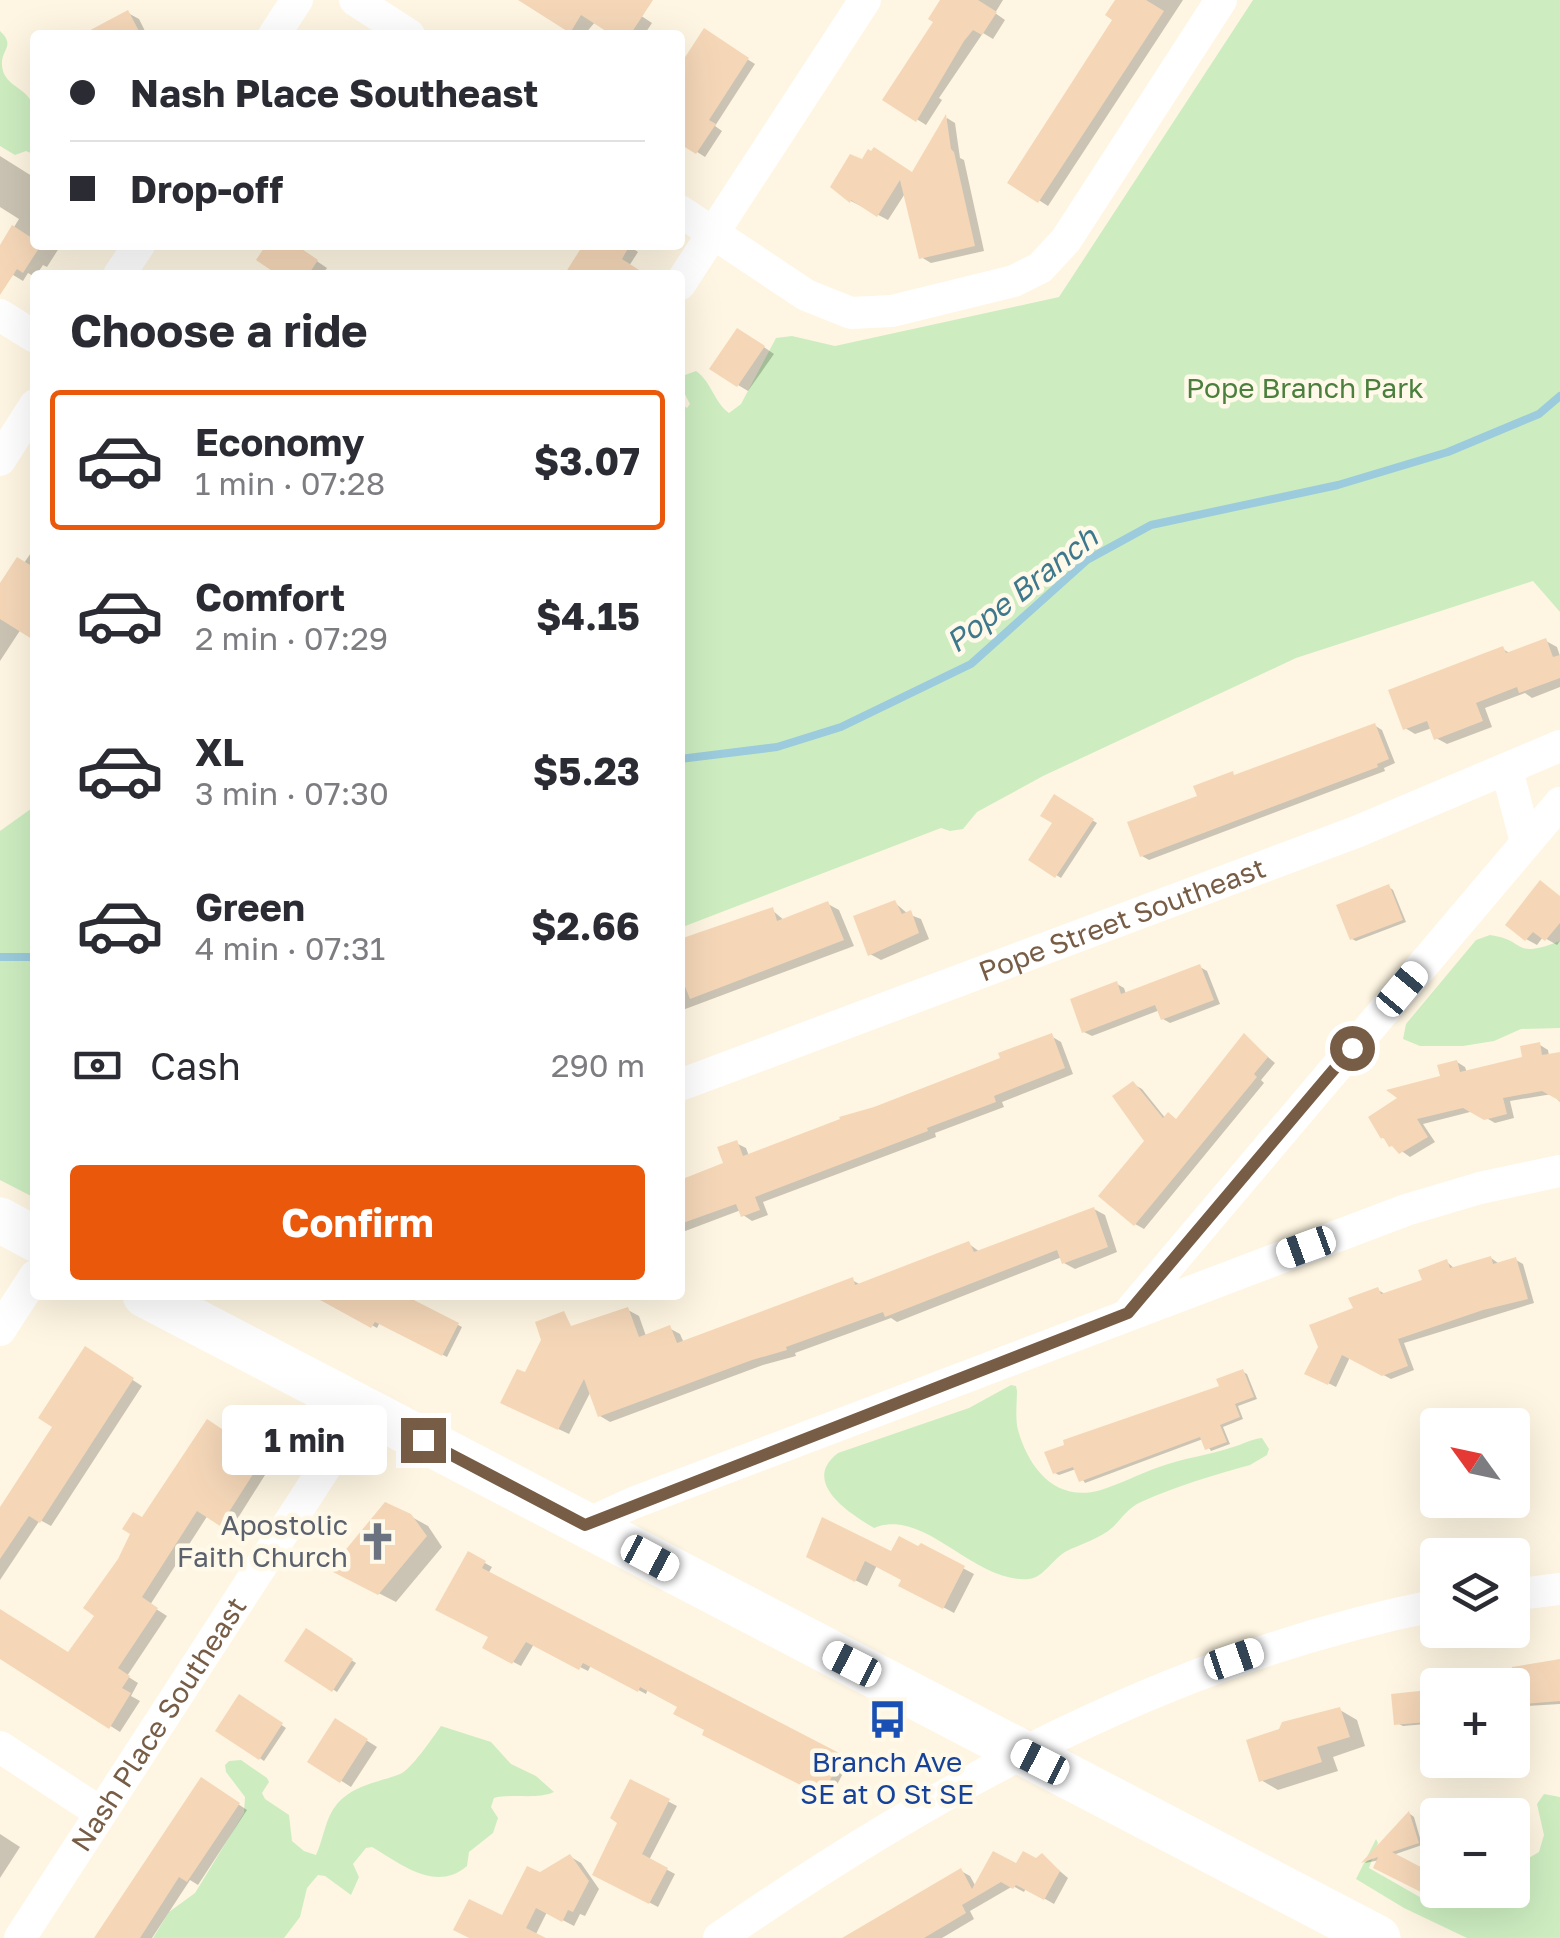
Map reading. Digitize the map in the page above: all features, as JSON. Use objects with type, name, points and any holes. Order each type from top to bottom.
[{"type":"main road","points":[[0,1220],[30,1235]]},
{"type":"main road","points":[[159,1300],[1377,1938]]},
{"type":"street","points":[[277,30],[297,0]]},
{"type":"street","points":[[355,0],[401,30]]},
{"type":"street","points":[[685,277],[865,0]]},
{"type":"street","points":[[685,214],[806,295],[851,313],[892,311],[1014,282],[1040,268],[1066,240],[1221,0]]},
{"type":"street","points":[[0,315],[30,334]]},
{"type":"street","points":[[0,460],[30,414]]},
{"type":"street","name":"Pope Street Southeast","points":[[685,1083],[1356,832],[1560,746]]},
{"type":"street","points":[[1507,770],[1526,842]]},
{"type":"street","points":[[1128,1313],[1560,802]]},
{"type":"street","points":[[585,1525],[651,1496],[1406,1210],[1480,1188],[1560,1171]]},
{"type":"street","points":[[0,1330],[30,1284]]},
{"type":"street","name":"Nash Place Southeast","points":[[20,1938],[363,1409]]},
{"type":"street","points":[[1530,1592],[1560,1588]]},
{"type":"street","points":[[720,1938],[874,1839],[1022,1752],[1156,1689],[1234,1659],[1334,1628],[1420,1609]]},
{"type":"street","points":[[0,1747],[101,1813]]},
{"type":"green space","name":"Pope Branch Park","points":[[1253,0],[1560,0],[1560,612],[1533,581],[1296,658],[1043,776],[977,812],[963,829],[941,828],[685,926],[685,407],[690,404],[685,394],[685,375],[696,371],[729,413],[741,404],[776,338],[792,336],[835,346],[1059,297]]},
{"type":"green space","points":[[0,31],[7,40],[3,72],[30,100],[30,153],[15,155],[0,146]]},
{"type":"green space","points":[[30,810],[30,1195],[0,1180],[0,831]]},
{"type":"green space","points":[[1490,935],[1526,949],[1560,941],[1560,1028],[1521,1029],[1494,1041],[1463,1046],[1420,1046],[1403,1039],[1406,1024],[1476,940]]},
{"type":"green space","points":[[1011,1385],[1016,1386],[1017,1425],[1029,1458],[1047,1480],[1071,1492],[1101,1490],[1168,1464],[1262,1438],[1269,1449],[1267,1455],[1250,1465],[1136,1504],[1108,1531],[1065,1552],[1029,1579],[988,1570],[912,1528],[893,1524],[874,1528],[842,1506],[826,1486],[828,1464],[838,1453],[969,1408]]},
{"type":"green space","points":[[441,1726],[491,1742],[511,1764],[536,1776],[554,1792],[494,1798],[491,1807],[498,1818],[493,1833],[469,1852],[467,1866],[455,1874],[443,1877],[419,1873],[372,1847],[366,1848],[353,1864],[359,1877],[351,1895],[318,1875],[307,1888],[300,1917],[284,1938],[153,1938],[169,1912],[195,1893],[244,1813],[245,1797],[226,1772],[229,1761],[241,1760],[267,1778],[269,1782],[262,1793],[265,1799],[289,1815],[292,1841],[316,1855],[337,1804],[359,1788],[405,1771]]},
{"type":"green space","points":[[1544,1794],[1560,1797],[1560,1938],[1467,1938],[1404,1908],[1356,1879],[1376,1839],[1369,1868],[1420,1897],[1420,1908],[1530,1908],[1530,1857],[1539,1852],[1544,1835],[1537,1804]]},
{"type":"building","points":[[518,0],[653,0],[633,30],[604,30],[581,15],[572,30],[565,30]]},
{"type":"building","points":[[940,0],[978,0],[997,12],[982,35],[973,30],[964,41],[916,122],[882,100],[933,22],[928,19]]},
{"type":"building","points":[[1115,0],[1146,0],[1164,11],[1038,203],[1007,183],[1112,20],[1105,15]]},
{"type":"building","points":[[128,10],[138,30],[90,30]]},
{"type":"building","points":[[704,28],[749,58],[709,120],[716,124],[696,154],[685,147],[685,57]]},
{"type":"building","points":[[946,114],[975,246],[919,259],[900,180],[877,217],[830,187],[850,154],[862,159],[874,147],[912,172]]},
{"type":"building","points":[[12,225],[30,237],[30,250],[38,250],[23,273],[17,269],[0,295],[0,245]]},
{"type":"building","points":[[263,250],[303,250],[318,260],[311,270],[271,270],[256,260]]},
{"type":"building","points":[[580,250],[627,250],[622,259],[639,270],[567,270]]},
{"type":"building","points":[[737,328],[765,346],[737,387],[709,369]]},
{"type":"building","points":[[17,557],[30,565],[30,638],[0,619],[0,583]]},
{"type":"building","points":[[1546,638],[1553,657],[1560,655],[1560,678],[1519,693],[1517,687],[1476,703],[1483,721],[1434,740],[1427,721],[1403,730],[1388,690],[1503,646],[1506,653]]},
{"type":"building","points":[[1375,723],[1389,759],[1377,764],[1378,767],[1140,857],[1127,822],[1197,796],[1193,786],[1233,771],[1234,775]]},
{"type":"building","points":[[1054,794],[1094,819],[1055,878],[1028,860],[1052,823],[1040,816]]},
{"type":"building","points":[[1540,880],[1560,896],[1560,923],[1545,941],[1533,932],[1525,941],[1505,925]]},
{"type":"building","points":[[1389,884],[1403,920],[1350,940],[1336,905]]},
{"type":"building","points":[[895,900],[902,914],[911,910],[919,933],[868,956],[853,916]]},
{"type":"building","points":[[828,901],[844,940],[690,999],[685,986],[685,937],[773,907],[777,921]]},
{"type":"building","points":[[1200,964],[1214,1000],[1161,1020],[1155,1005],[1082,1033],[1070,999],[1117,981],[1121,994]]},
{"type":"building","points":[[1052,1033],[1065,1068],[994,1096],[996,1102],[927,1128],[928,1131],[755,1197],[760,1210],[741,1217],[736,1204],[685,1222],[685,1178],[723,1163],[717,1147],[737,1140],[743,1156],[1000,1058],[998,1053]]},
{"type":"building","points":[[1244,1033],[1268,1057],[1254,1074],[1257,1077],[1134,1226],[1098,1196],[1144,1141],[1112,1096],[1133,1081],[1163,1118],[1168,1112],[1176,1119]]},
{"type":"building","points":[[1540,1042],[1542,1055],[1560,1052],[1560,1101],[1542,1091],[1503,1098],[1507,1114],[1484,1120],[1463,1108],[1417,1119],[1428,1137],[1399,1154],[1381,1139],[1368,1117],[1397,1098],[1386,1090],[1440,1076],[1437,1065],[1457,1060],[1460,1072],[1522,1057],[1520,1046]]},
{"type":"building","points":[[1094,1207],[1108,1247],[1062,1264],[1057,1250],[885,1317],[883,1312],[598,1417],[584,1379],[558,1430],[500,1403],[517,1369],[525,1372],[541,1340],[535,1322],[564,1311],[571,1326],[628,1307],[639,1337],[670,1325],[677,1343],[853,1277],[855,1285],[969,1241],[974,1252]]},
{"type":"building","points":[[1491,1256],[1493,1264],[1516,1257],[1528,1299],[1398,1339],[1408,1366],[1382,1376],[1342,1355],[1328,1385],[1304,1374],[1318,1347],[1309,1325],[1353,1308],[1348,1298],[1378,1287],[1381,1294],[1422,1280],[1418,1270],[1447,1259],[1450,1268]]},
{"type":"building","points":[[320,1300],[414,1300],[459,1323],[442,1356],[375,1322],[371,1328]]},
{"type":"building","points":[[85,1346],[134,1378],[40,1523],[29,1516],[0,1559],[0,1507],[52,1427],[38,1418]]},
{"type":"building","points":[[1243,1369],[1254,1397],[1235,1404],[1240,1417],[1220,1425],[1227,1442],[1205,1450],[1200,1437],[1079,1482],[1073,1467],[1053,1474],[1044,1452],[1064,1445],[1063,1440],[1219,1386],[1216,1379]]},
{"type":"building","points":[[207,1419],[264,1457],[220,1526],[197,1511],[142,1597],[158,1608],[118,1668],[130,1676],[122,1688],[131,1693],[109,1729],[0,1659],[0,1609],[68,1652],[94,1616],[83,1608],[118,1559],[130,1534],[122,1529],[133,1512],[142,1517]]},
{"type":"building","points":[[385,1502],[411,1514],[427,1536],[378,1595],[333,1572],[346,1556],[343,1553]]},
{"type":"building","points":[[822,1517],[891,1551],[899,1536],[965,1566],[943,1609],[898,1586],[901,1580],[865,1561],[855,1582],[806,1557]]},
{"type":"building","points":[[468,1551],[486,1561],[482,1568],[843,1755],[822,1796],[702,1735],[704,1730],[673,1714],[677,1707],[640,1687],[638,1692],[583,1663],[579,1670],[526,1642],[512,1664],[482,1648],[488,1637],[435,1610]]},
{"type":"building","points":[[306,1628],[353,1659],[332,1692],[284,1661]]},
{"type":"building","points":[[1560,1659],[1560,1701],[1530,1704],[1530,1668],[1512,1667]]},
{"type":"building","points":[[1420,1691],[1420,1723],[1394,1725],[1391,1694]]},
{"type":"building","points":[[239,1694],[283,1723],[259,1760],[215,1731]]},
{"type":"building","points":[[1340,1707],[1350,1737],[1317,1747],[1322,1762],[1259,1782],[1246,1740],[1279,1729],[1282,1722]]},
{"type":"building","points":[[335,1718],[368,1739],[340,1783],[307,1762]]},
{"type":"building","points":[[201,1777],[240,1803],[187,1882],[179,1877],[140,1938],[94,1938]]},
{"type":"building","points":[[630,1779],[670,1799],[642,1854],[668,1868],[649,1904],[592,1875],[617,1823],[610,1818]]},
{"type":"building","points":[[1409,1811],[1419,1843],[1392,1852],[1420,1867],[1420,1892],[1373,1868],[1378,1857],[1361,1863]]},
{"type":"building","points":[[993,1851],[1016,1863],[1023,1851],[1036,1858],[1042,1853],[1060,1871],[1044,1900],[1016,1885],[1013,1889],[1001,1882],[962,1905],[966,1913],[924,1938],[842,1938],[961,1868],[972,1889]]},
{"type":"building","points":[[570,1854],[589,1881],[573,1912],[568,1910],[562,1922],[536,1908],[526,1928],[546,1938],[469,1938],[453,1930],[469,1899],[502,1915],[527,1866],[540,1872]]},
{"type":"waterway","name":"Pope Branch","points":[[685,758],[777,747],[841,727],[971,664],[1087,560],[1151,525],[1338,485],[1448,452],[1539,414],[1560,396]]},
{"type":"waterway","name":"Pope Branch","points":[[0,957],[30,957]]},
{"type":"place","name":"Apostolic Faith Church","points":[[378,1541]]},
{"type":"place","name":"Branch Ave SE at O St SE","points":[[887,1720]]},
{"type":"route","points":[[423,1440],[585,1525],[1128,1313],[1352,1048]]}]
